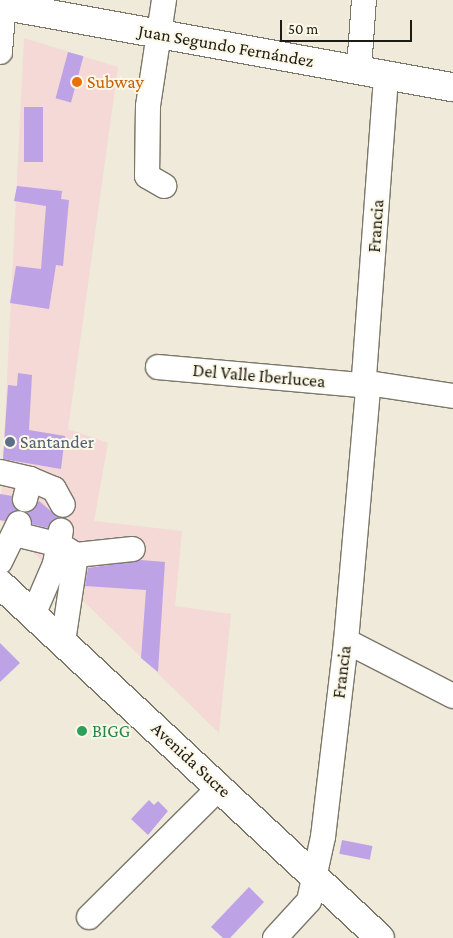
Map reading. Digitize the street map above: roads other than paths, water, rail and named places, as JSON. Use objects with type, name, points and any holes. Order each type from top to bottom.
[{"type":"main road","name":"Juan Segundo Fernández","points":[[3,3],[158,35],[453,87]]},
{"type":"main road","name":"Avenida Sucre","points":[[0,584],[380,938]]},
{"type":"street","points":[[164,0],[148,106],[147,176],[164,186]]},
{"type":"street","points":[[359,69],[364,0]]},
{"type":"street","points":[[0,52],[3,3]]},
{"type":"street","name":"Francia","points":[[275,938],[308,901],[315,878],[346,641],[366,384],[386,75]]},
{"type":"street","name":"Del Valle Iberlucea","points":[[158,367],[366,384],[453,396]]},
{"type":"street","points":[[0,472],[27,489],[54,488],[63,505]]},
{"type":"street","points":[[0,562],[17,529],[66,543],[133,550]]},
{"type":"street","points":[[33,615],[66,543]]},
{"type":"street","points":[[63,642],[66,543]]},
{"type":"street","points":[[346,641],[453,696]]},
{"type":"street","points":[[89,917],[220,787]]},
{"type":"place","name":"Subway","points":[[77,82]]},
{"type":"place","name":"Santander","points":[[10,442]]},
{"type":"place","name":"BIGG","points":[[82,731]]}]
